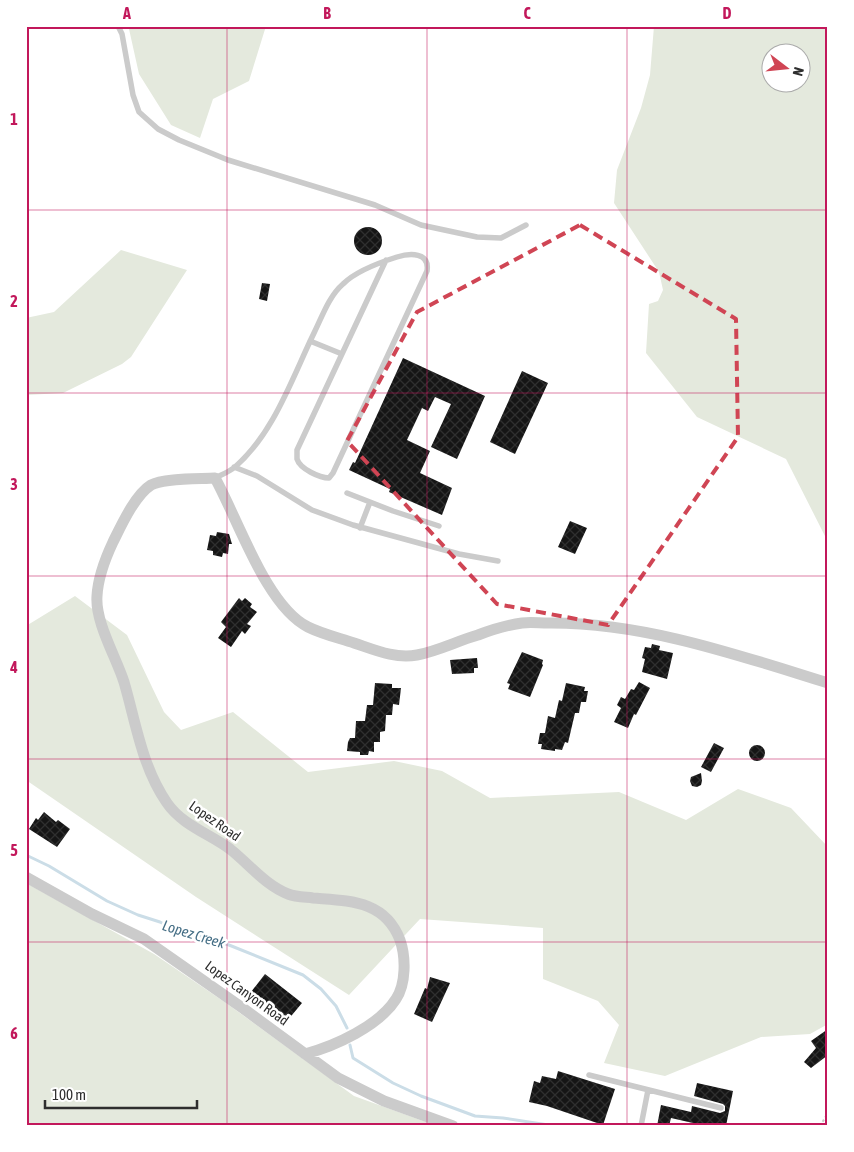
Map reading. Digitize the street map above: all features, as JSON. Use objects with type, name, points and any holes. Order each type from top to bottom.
[{"type":"street","points":[[215,478],[227,498],[250,552],[285,610],[307,627],[369,648],[398,656],[414,655],[428,653],[478,635],[521,623],[581,623],[633,629],[759,662],[828,684]]},
{"type":"street","name":"Lopez Road","points":[[215,478],[163,481],[152,485],[143,493],[124,520],[103,564],[96,597],[100,620],[124,684],[141,749],[154,780],[168,805],[185,820],[229,849],[269,884],[279,890],[290,895],[350,901],[367,905],[380,912],[390,923],[400,940],[403,957],[401,986],[397,998],[387,1011],[371,1024],[334,1045],[305,1054]]},
{"type":"street","name":"Lopez Canyon Road","points":[[26,877],[92,914],[144,938],[338,1078],[384,1101],[454,1126]]},
{"type":"lane","points":[[118,26],[122,34],[133,96],[140,112],[158,129],[179,140],[228,160],[375,205],[421,225],[477,237],[501,238],[526,225]]},
{"type":"lane","points":[[215,478],[234,468],[253,448],[266,429],[278,410],[326,306],[343,284],[365,270],[386,260],[401,256],[421,256],[428,265],[427,271],[333,473],[329,478],[322,478],[314,474],[300,464],[297,459],[298,450],[386,260]]},
{"type":"lane","points":[[310,341],[342,354]]},
{"type":"lane","points":[[234,468],[257,476],[312,510],[360,528],[459,554],[498,561]]},
{"type":"lane","points":[[347,493],[439,526]]},
{"type":"lane","points":[[360,528],[370,502]]},
{"type":"lane","points":[[589,1074],[721,1108]]},
{"type":"lane","points":[[641,1126],[648,1090]]},
{"type":"path","points":[[820,1126],[828,1113]]},
{"type":"highlighted area","points":[[580,225],[736,319],[738,437],[608,625],[497,604],[347,441],[417,312]]},
{"type":"shaded area","points":[[132,26],[266,26],[249,81],[213,99],[200,138],[171,125],[139,74],[129,29]]},
{"type":"shaded area","points":[[654,26],[828,26],[828,542],[786,459],[697,417],[646,353],[649,304],[658,301],[663,290],[659,272],[614,203],[617,170],[641,108],[650,75]]},
{"type":"shaded area","points":[[121,250],[187,270],[131,357],[122,364],[63,393],[26,395],[26,318],[54,312]]},
{"type":"shaded area","points":[[75,596],[127,635],[164,712],[181,730],[233,712],[308,772],[394,761],[442,771],[490,798],[619,792],[686,820],[738,789],[791,808],[828,847],[828,1024],[810,1034],[761,1037],[665,1076],[604,1063],[619,1025],[598,1001],[543,979],[543,928],[420,919],[349,995],[196,897],[26,780],[26,626]]},
{"type":"shaded area","points":[[26,883],[154,954],[226,1003],[354,1096],[437,1126],[30,1126],[26,1114]]},
{"type":"building","points":[[368,227],[378,231],[382,241],[378,251],[368,255],[358,251],[354,241],[358,231]]},
{"type":"building","points":[[262,283],[270,284],[267,301],[259,299]]},
{"type":"building","points":[[403,358],[485,396],[457,459],[431,447],[451,404],[435,397],[428,411],[422,408],[407,440],[430,451],[420,473],[452,488],[442,515],[389,492],[390,489],[349,470],[353,462],[355,463]]},
{"type":"building","points":[[522,371],[548,383],[515,454],[490,442]]},
{"type":"building","points":[[570,521],[587,528],[575,554],[558,547]]},
{"type":"building","points":[[217,532],[229,534],[232,544],[229,544],[228,554],[223,553],[222,557],[213,555],[213,551],[207,550],[210,535],[216,536]]},
{"type":"building","points":[[239,598],[242,601],[245,598],[252,604],[250,607],[257,612],[247,624],[251,626],[245,634],[242,631],[231,647],[218,638],[226,627],[221,622]]},
{"type":"building","points":[[652,644],[660,646],[659,650],[673,653],[667,679],[642,672],[645,659],[642,658],[645,647],[651,648]]},
{"type":"building","points":[[522,652],[543,660],[543,665],[530,697],[508,689],[510,684],[507,683]]},
{"type":"building","points":[[477,658],[478,668],[474,668],[474,673],[452,674],[450,660]]},
{"type":"building","points":[[639,682],[650,688],[628,728],[614,722],[621,708],[617,705],[621,697],[625,699],[631,689],[634,690]]},
{"type":"building","points":[[375,683],[392,684],[392,688],[401,688],[399,705],[393,704],[392,715],[386,715],[385,731],[380,732],[380,742],[374,742],[374,752],[369,751],[368,755],[360,755],[360,752],[347,751],[348,742],[350,738],[355,738],[356,721],[365,721],[367,705],[373,705]]},
{"type":"building","points":[[566,683],[585,687],[584,691],[588,691],[586,702],[581,702],[579,713],[575,713],[568,743],[565,742],[562,750],[541,749],[542,744],[538,744],[540,733],[545,733],[548,716],[555,718],[559,700],[562,701]]},
{"type":"building","points":[[714,743],[724,748],[711,772],[701,767]]},
{"type":"building","points":[[757,745],[763,747],[765,753],[763,759],[757,761],[751,759],[749,753],[751,747]]},
{"type":"building","points":[[701,773],[701,785],[697,787],[692,786],[691,777]]},
{"type":"building","points":[[44,812],[56,822],[58,820],[70,829],[57,847],[29,829],[36,818],[38,820]]},
{"type":"building","points":[[265,974],[302,1003],[287,1021],[251,992]]},
{"type":"building","points":[[430,977],[450,983],[432,1022],[414,1014],[425,988],[427,989]]},
{"type":"building","points":[[828,1029],[828,1055],[811,1068],[804,1062],[816,1048],[811,1041]]},
{"type":"building","points":[[558,1071],[615,1089],[603,1125],[547,1106],[529,1102],[534,1081],[540,1083],[542,1076],[556,1079]]},
{"type":"building","points":[[697,1083],[733,1091],[726,1126],[706,1126],[671,1118],[669,1126],[657,1126],[661,1105],[691,1112],[692,1106],[720,1113],[725,1111],[723,1104],[694,1096]]},
{"type":"waterway","name":"Lopez Creek","points":[[26,855],[49,866],[107,901],[138,915],[160,922],[181,933],[205,937],[229,945],[303,975],[321,989],[336,1006],[347,1028]]},
{"type":"waterway","name":"Lopez Creek","points":[[350,1045],[353,1058],[393,1083],[421,1096],[475,1116],[555,1126]]}]
